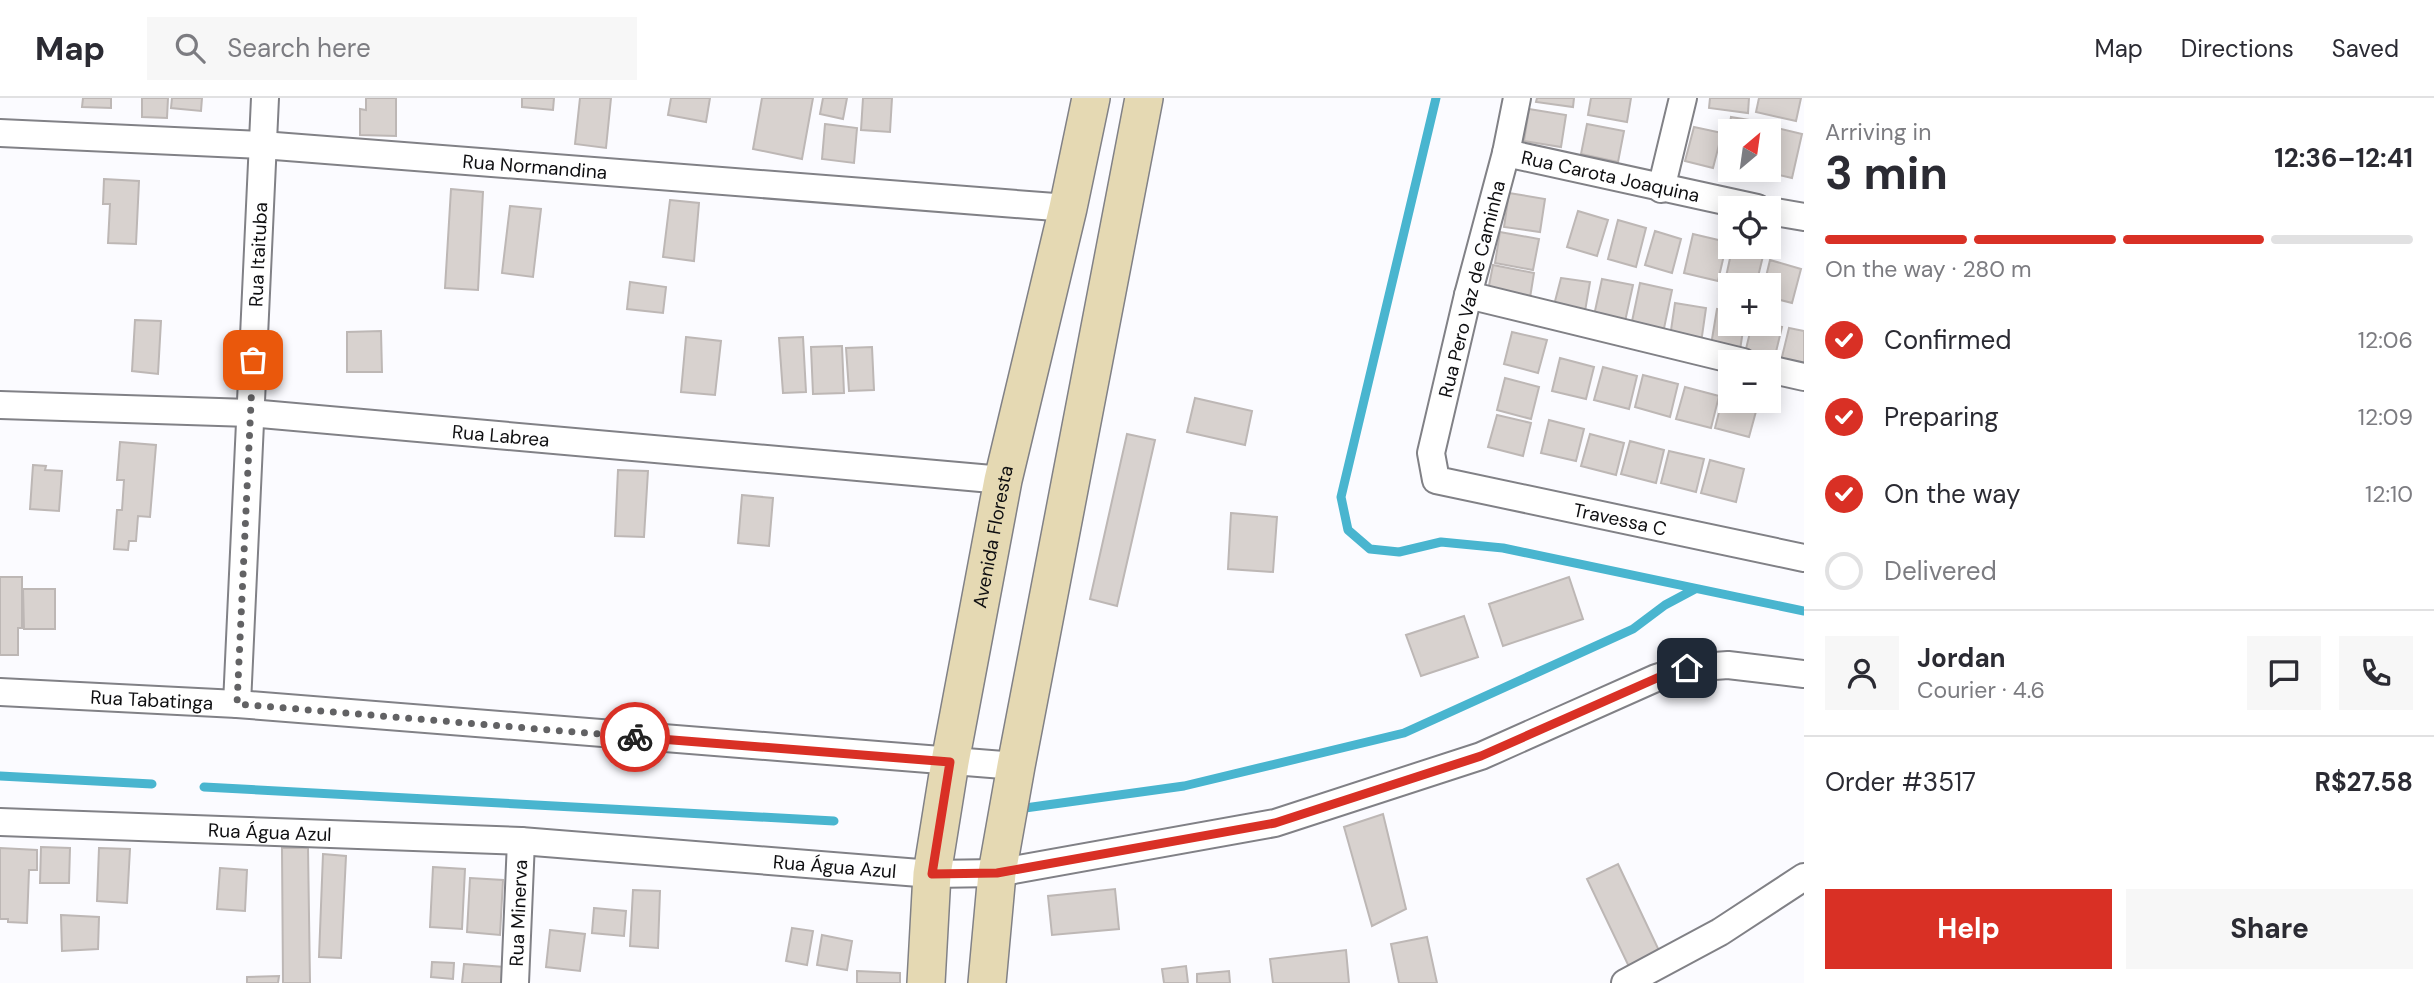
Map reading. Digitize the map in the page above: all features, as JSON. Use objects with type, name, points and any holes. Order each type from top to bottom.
[{"type":"street","name":"Rua Itaituba","points":[[237,704],[265,98]]},
{"type":"street","name":"Avenida Floresta","points":[[926,983],[932,874],[950,762],[1003,480],[1068,208],[1091,98]]},
{"type":"street","points":[[987,983],[997,873],[1144,98]]},
{"type":"street","name":"Rua Pero Vaz de Caminha","points":[[1436,480],[1431,453],[1468,295],[1506,153],[1517,98]]},
{"type":"street","points":[[1661,189],[1683,98]]},
{"type":"street","name":"Rua Normandina","points":[[0,133],[262,145],[1068,208]]},
{"type":"street","name":"Rua Carota Joaquina","points":[[1506,153],[1718,200]]},
{"type":"street","points":[[1781,213],[1804,217]]},
{"type":"street","points":[[1468,295],[1718,356]]},
{"type":"street","points":[[1781,372],[1804,377]]},
{"type":"street","name":"Rua Labrea","points":[[0,405],[250,414],[1003,480]]},
{"type":"street","name":"Travessa C","points":[[1436,480],[1804,558]]},
{"type":"street","name":"Rua Água Azul","points":[[0,822],[521,841],[932,874],[997,873],[1275,823],[1481,756],[1657,678],[1687,668],[1728,665],[1804,674]]},
{"type":"street","name":"Rua Tabatinga","points":[[0,692],[237,704],[1016,766]]},
{"type":"street","name":"Rua Minerva","points":[[515,983],[521,841]]},
{"type":"street","points":[[1625,983],[1720,932],[1804,877]]},
{"type":"building","points":[[83,98],[111,98],[111,108],[82,107]]},
{"type":"building","points":[[142,98],[168,98],[167,118],[142,117]]},
{"type":"building","points":[[172,98],[202,98],[201,111],[171,108]]},
{"type":"building","points":[[366,98],[396,98],[396,136],[360,135],[360,109],[366,110]]},
{"type":"building","points":[[522,98],[554,98],[553,110],[522,107]]},
{"type":"building","points":[[580,98],[611,98],[606,148],[575,144]]},
{"type":"building","points":[[671,98],[710,98],[706,122],[668,115]]},
{"type":"building","points":[[762,98],[813,98],[802,159],[753,149]]},
{"type":"building","points":[[823,98],[847,98],[843,119],[820,114]]},
{"type":"building","points":[[863,98],[892,98],[890,132],[861,130]]},
{"type":"building","points":[[1537,98],[1574,98],[1573,107],[1536,102]]},
{"type":"building","points":[[1591,98],[1631,98],[1627,122],[1588,115]]},
{"type":"building","points":[[1710,98],[1749,98],[1748,113],[1709,108]]},
{"type":"building","points":[[1759,98],[1801,98],[1796,121],[1756,112]]},
{"type":"building","points":[[1529,109],[1566,115],[1561,147],[1524,141]]},
{"type":"building","points":[[825,124],[857,128],[854,163],[822,159]]},
{"type":"building","points":[[1587,124],[1624,131],[1618,162],[1581,154]]},
{"type":"building","points":[[1694,127],[1718,132],[1718,149],[1713,168],[1685,161]]},
{"type":"building","points":[[1782,129],[1802,134],[1792,178],[1782,176]]},
{"type":"building","points":[[104,179],[139,181],[136,244],[108,243],[110,204],[103,204]]},
{"type":"building","points":[[451,189],[483,192],[478,290],[445,288]]},
{"type":"building","points":[[1509,193],[1545,199],[1540,232],[1504,227]]},
{"type":"building","points":[[670,200],[699,203],[694,261],[663,257]]},
{"type":"building","points":[[510,206],[541,209],[533,277],[502,273]]},
{"type":"building","points":[[1578,211],[1608,220],[1597,256],[1567,247]]},
{"type":"building","points":[[1618,220],[1646,228],[1636,267],[1608,259]]},
{"type":"building","points":[[1655,231],[1681,239],[1672,273],[1645,265]]},
{"type":"building","points":[[1500,232],[1539,239],[1533,270],[1495,263]]},
{"type":"building","points":[[1693,234],[1718,240],[1718,259],[1723,259],[1718,281],[1684,273]]},
{"type":"building","points":[[1730,259],[1762,259],[1759,273],[1727,273]]},
{"type":"building","points":[[1770,260],[1801,269],[1792,303],[1781,300],[1781,273],[1767,273]]},
{"type":"building","points":[[1493,265],[1534,273],[1529,304],[1487,296]]},
{"type":"building","points":[[1561,278],[1590,282],[1584,317],[1553,309]]},
{"type":"building","points":[[1602,279],[1633,285],[1624,326],[1593,320]]},
{"type":"building","points":[[630,282],[666,287],[663,313],[627,309]]},
{"type":"building","points":[[1640,283],[1672,290],[1662,338],[1630,331]]},
{"type":"building","points":[[1675,303],[1706,308],[1701,343],[1670,337]]},
{"type":"building","points":[[1718,309],[1718,336],[1742,336],[1740,350],[1711,345]]},
{"type":"building","points":[[135,320],[161,321],[158,374],[132,371]]},
{"type":"building","points":[[1789,328],[1804,331],[1804,366],[1781,361]]},
{"type":"building","points":[[381,331],[382,372],[347,372],[347,332]]},
{"type":"building","points":[[1512,332],[1547,340],[1538,373],[1504,364]]},
{"type":"building","points":[[1749,336],[1780,336],[1776,350],[1746,350]]},
{"type":"building","points":[[686,337],[721,341],[715,395],[681,392]]},
{"type":"building","points":[[803,337],[806,392],[783,393],[779,338]]},
{"type":"building","points":[[842,346],[844,393],[813,394],[811,347]]},
{"type":"building","points":[[872,347],[874,390],[849,391],[846,348]]},
{"type":"building","points":[[1560,358],[1594,367],[1586,399],[1552,391]]},
{"type":"building","points":[[1603,367],[1637,376],[1629,409],[1594,400]]},
{"type":"building","points":[[1643,375],[1678,384],[1670,417],[1635,407]]},
{"type":"building","points":[[1505,378],[1539,387],[1531,419],[1497,410]]},
{"type":"building","points":[[1685,387],[1718,396],[1711,428],[1676,419]]},
{"type":"building","points":[[1195,398],[1252,411],[1245,445],[1187,432]]},
{"type":"building","points":[[1719,413],[1756,413],[1749,437],[1715,428]]},
{"type":"building","points":[[1497,415],[1531,423],[1523,456],[1488,447]]},
{"type":"building","points":[[1549,420],[1584,429],[1576,461],[1541,453]]},
{"type":"building","points":[[1127,434],[1155,440],[1117,606],[1090,599]]},
{"type":"building","points":[[1590,434],[1624,443],[1616,475],[1581,466]]},
{"type":"building","points":[[1630,441],[1664,450],[1656,483],[1621,474]]},
{"type":"building","points":[[120,442],[156,445],[150,517],[138,516],[136,541],[129,541],[128,550],[114,549],[117,510],[122,510],[124,480],[117,480]]},
{"type":"building","points":[[1669,451],[1704,459],[1696,492],[1661,483]]},
{"type":"building","points":[[1710,460],[1744,469],[1736,502],[1701,493]]},
{"type":"building","points":[[33,465],[46,466],[45,470],[62,471],[59,511],[30,509]]},
{"type":"building","points":[[618,470],[648,471],[644,537],[615,536]]},
{"type":"building","points":[[742,495],[773,498],[769,546],[738,543]]},
{"type":"building","points":[[1231,513],[1277,517],[1273,572],[1228,569]]},
{"type":"building","points":[[0,577],[22,577],[22,628],[18,628],[18,655],[0,655]]},
{"type":"building","points":[[1569,577],[1583,619],[1503,646],[1489,604]]},
{"type":"building","points":[[23,589],[55,589],[55,629],[24,629]]},
{"type":"building","points":[[1464,616],[1478,657],[1421,676],[1406,635]]},
{"type":"building","points":[[1383,814],[1406,909],[1372,926],[1344,827]]},
{"type":"building","points":[[41,847],[70,848],[69,883],[40,883]]},
{"type":"building","points":[[0,848],[37,850],[37,870],[29,870],[27,923],[0,919]]},
{"type":"building","points":[[99,848],[130,849],[127,903],[97,901]]},
{"type":"building","points":[[282,848],[308,848],[310,983],[283,983]]},
{"type":"building","points":[[323,854],[346,856],[341,958],[319,957]]},
{"type":"building","points":[[1618,864],[1663,959],[1632,973],[1587,879]]},
{"type":"building","points":[[433,867],[465,869],[462,929],[430,927]]},
{"type":"building","points":[[220,868],[247,870],[245,911],[217,909]]},
{"type":"building","points":[[470,878],[503,880],[500,935],[467,932]]},
{"type":"building","points":[[1115,889],[1119,929],[1052,935],[1048,896]]},
{"type":"building","points":[[633,890],[660,891],[658,948],[630,946]]},
{"type":"building","points":[[594,908],[626,911],[624,936],[592,933]]},
{"type":"building","points":[[61,915],[99,917],[98,949],[62,951]]},
{"type":"building","points":[[792,928],[813,931],[807,965],[786,961]]},
{"type":"building","points":[[550,930],[585,934],[580,971],[546,967]]},
{"type":"building","points":[[822,935],[852,941],[847,970],[817,965]]},
{"type":"building","points":[[1427,937],[1437,983],[1399,983],[1391,944]]},
{"type":"building","points":[[1346,950],[1349,983],[1273,983],[1270,959]]},
{"type":"building","points":[[432,962],[454,963],[453,979],[431,977]]},
{"type":"building","points":[[464,964],[505,967],[504,983],[462,983]]},
{"type":"building","points":[[1186,966],[1188,983],[1164,983],[1162,969]]},
{"type":"building","points":[[857,971],[900,973],[900,983],[857,983]]},
{"type":"building","points":[[1229,971],[1230,983],[1197,983],[1197,974]]},
{"type":"building","points":[[279,976],[278,983],[247,983],[247,977]]},
{"type":"waterway","points":[[1436,98],[1341,497],[1348,530],[1370,549],[1399,552],[1441,542],[1503,548],[1804,611]]},
{"type":"waterway","points":[[1025,808],[1184,786],[1404,733],[1633,629],[1665,605],[1695,589]]},
{"type":"waterway","points":[[0,776],[152,784]]},
{"type":"waterway","points":[[204,787],[834,821]]},
{"type":"way so far","points":[[253,360],[237,704],[635,737]]},
{"type":"route","points":[[635,737],[950,762],[932,874],[997,873],[1275,823],[1481,756],[1657,678],[1687,668]]}]
